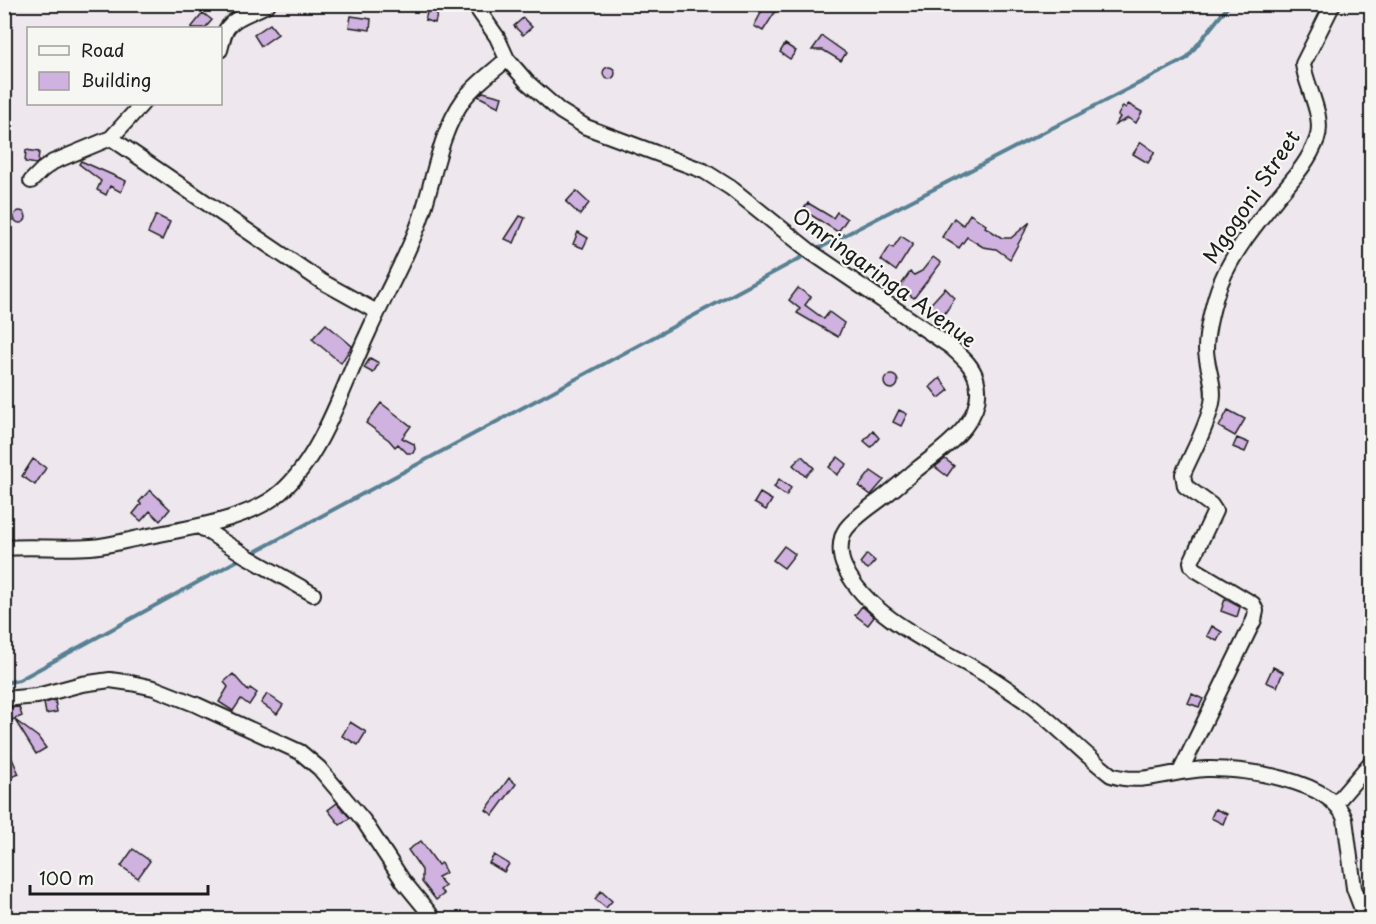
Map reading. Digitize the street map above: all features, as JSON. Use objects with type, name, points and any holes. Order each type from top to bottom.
[{"type":"street","points":[[222,44],[231,24],[268,4]]},
{"type":"street","name":"Omringaringa Avenue","points":[[474,4],[497,37],[507,59],[527,82],[560,111],[586,127],[704,171],[731,188],[802,246],[951,347],[969,364],[977,379],[977,406],[967,425],[951,443],[863,513],[847,528],[842,537],[844,567],[855,586],[909,633],[1006,687],[1028,703],[1111,775],[1138,780],[1204,769],[1232,770],[1265,775],[1312,789],[1336,802]]},
{"type":"street","name":"Mgogoni Street","points":[[1180,772],[1254,620],[1256,611],[1253,604],[1246,598],[1192,566],[1192,557],[1215,511],[1214,507],[1185,486],[1183,481],[1212,402],[1213,390],[1206,349],[1207,337],[1228,264],[1309,156],[1318,137],[1318,119],[1303,64],[1333,4]]},
{"type":"street","points":[[4,548],[92,547],[199,526],[261,505],[281,492],[304,466],[318,445],[377,312],[417,230],[450,122],[465,98],[507,59]]},
{"type":"street","points":[[31,181],[53,162],[111,138],[141,105]]},
{"type":"street","points":[[111,138],[321,281],[377,312]]},
{"type":"street","points":[[199,526],[313,594]]},
{"type":"street","points":[[4,699],[37,696],[110,680],[131,683],[175,695],[300,752],[319,768],[357,813],[403,881],[435,920]]},
{"type":"street","points":[[1366,920],[1354,888],[1346,819],[1336,802],[1371,761]]},
{"type":"building","points":[[766,4],[777,9],[763,31],[754,26]]},
{"type":"building","points":[[428,9],[438,11],[435,23],[425,20]]},
{"type":"building","points":[[203,13],[212,20],[206,27],[192,27]]},
{"type":"building","points":[[351,16],[371,19],[370,30],[349,27]]},
{"type":"building","points":[[523,18],[532,27],[523,35],[514,26]]},
{"type":"building","points":[[270,24],[278,34],[261,46],[254,35]]},
{"type":"building","points":[[822,36],[846,53],[841,61],[823,50],[812,50]]},
{"type":"building","points":[[785,44],[796,51],[790,59],[780,52]]},
{"type":"building","points":[[611,67],[615,73],[611,79],[607,79],[603,71]]},
{"type":"building","points":[[483,92],[502,97],[499,107],[478,96]]},
{"type":"building","points":[[1128,104],[1142,112],[1136,123],[1128,118],[1115,125],[1123,106],[1126,108]]},
{"type":"building","points":[[1141,142],[1155,152],[1148,163],[1133,154]]},
{"type":"building","points":[[26,150],[39,152],[36,164],[25,162]]},
{"type":"building","points":[[81,161],[126,181],[121,192],[110,186],[106,195],[97,190],[101,181],[79,164]]},
{"type":"building","points":[[576,191],[589,203],[580,215],[566,202]]},
{"type":"building","points":[[808,203],[833,218],[837,212],[847,219],[838,232],[803,210]]},
{"type":"building","points":[[22,211],[26,217],[22,223],[18,223],[14,215]]},
{"type":"building","points":[[970,214],[1002,238],[1011,238],[1030,222],[1010,259],[996,249],[983,247],[967,237],[959,248],[942,237],[954,218],[963,225]]},
{"type":"building","points":[[156,215],[170,222],[162,240],[148,233]]},
{"type":"building","points":[[520,216],[525,218],[514,243],[505,239]]},
{"type":"building","points":[[578,232],[588,238],[583,248],[573,244]]},
{"type":"building","points":[[901,236],[913,244],[896,271],[881,260],[890,246],[893,248]]},
{"type":"building","points":[[933,257],[941,263],[914,298],[899,288],[910,272],[914,275],[922,271]]},
{"type":"building","points":[[798,288],[811,297],[805,305],[824,319],[829,312],[844,323],[838,337],[797,313],[800,309],[789,300]]},
{"type":"building","points":[[945,288],[955,298],[941,319],[926,309]]},
{"type":"building","points":[[326,324],[352,346],[341,363],[312,339]]},
{"type":"building","points":[[370,358],[379,363],[373,373],[364,368]]},
{"type":"building","points":[[888,375],[894,375],[898,382],[894,389],[888,389],[884,385],[884,379]]},
{"type":"building","points":[[940,378],[949,390],[939,398],[930,387]]},
{"type":"building","points":[[381,403],[411,426],[402,438],[414,444],[413,453],[407,453],[398,444],[395,447],[366,423]]},
{"type":"building","points":[[899,410],[907,414],[901,426],[893,422]]},
{"type":"building","points":[[1228,410],[1245,419],[1235,436],[1219,427]]},
{"type":"building","points":[[873,431],[879,438],[871,447],[864,441]]},
{"type":"building","points":[[1237,438],[1249,443],[1245,452],[1233,447]]},
{"type":"building","points":[[802,456],[814,468],[805,476],[793,465]]},
{"type":"building","points":[[838,457],[847,464],[837,475],[829,467]]},
{"type":"building","points":[[33,459],[46,468],[35,485],[22,476]]},
{"type":"building","points":[[945,459],[954,466],[947,476],[935,467]]},
{"type":"building","points":[[871,471],[884,480],[871,495],[859,486]]},
{"type":"building","points":[[779,479],[791,488],[786,496],[774,487]]},
{"type":"building","points":[[150,490],[170,509],[160,521],[150,511],[141,521],[133,514],[141,504],[139,502]]},
{"type":"building","points":[[760,493],[772,500],[766,510],[754,503]]},
{"type":"building","points":[[784,546],[795,554],[784,568],[773,560]]},
{"type":"building","points":[[867,554],[875,561],[868,569],[860,563]]},
{"type":"building","points":[[1225,599],[1240,607],[1237,617],[1221,611]]},
{"type":"building","points":[[862,606],[874,617],[868,625],[855,615]]},
{"type":"building","points":[[1212,626],[1222,632],[1217,641],[1207,636]]},
{"type":"building","points":[[1273,667],[1283,672],[1277,687],[1266,682]]},
{"type":"building","points":[[233,674],[248,691],[250,688],[257,693],[249,705],[241,699],[233,711],[219,702],[228,687],[224,682]]},
{"type":"building","points":[[267,694],[283,705],[277,714],[261,703]]},
{"type":"building","points":[[1192,694],[1203,699],[1199,707],[1188,703]]},
{"type":"building","points":[[55,700],[57,712],[46,714],[44,703]]},
{"type":"building","points":[[19,707],[22,716],[12,720],[7,708]]},
{"type":"building","points":[[15,720],[38,737],[46,748],[36,754]]},
{"type":"building","points":[[350,722],[366,732],[358,745],[342,736]]},
{"type":"building","points":[[4,741],[19,774],[4,780]]},
{"type":"building","points":[[509,778],[516,784],[493,815],[486,810]]},
{"type":"building","points":[[337,803],[350,818],[340,825],[328,810]]},
{"type":"building","points":[[1215,809],[1227,814],[1223,824],[1211,818]]},
{"type":"building","points":[[421,841],[438,865],[441,863],[446,873],[438,877],[445,886],[440,890],[444,894],[436,900],[422,882],[422,870],[408,850]]},
{"type":"building","points":[[133,849],[150,861],[138,878],[121,866]]},
{"type":"building","points":[[494,855],[509,864],[504,872],[489,863]]},
{"type":"building","points":[[601,891],[612,901],[606,908],[595,899]]},
{"type":"waterway","points":[[814,251],[1186,59],[1230,4]]},
{"type":"waterway","points":[[249,555],[808,254]]},
{"type":"waterway","points":[[4,683],[19,680],[242,558]]}]
